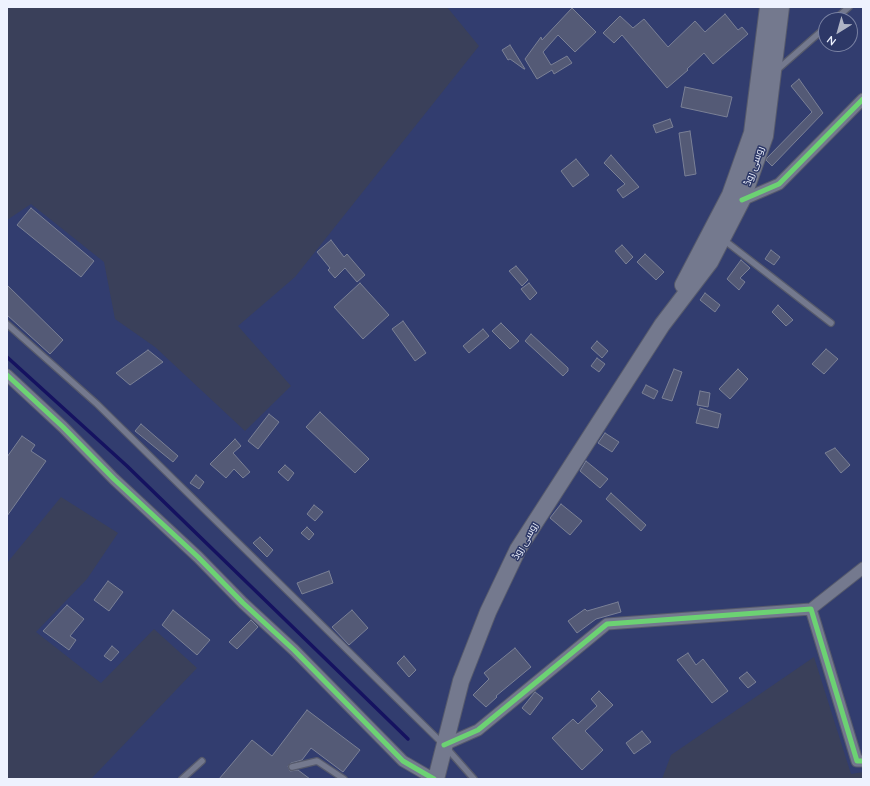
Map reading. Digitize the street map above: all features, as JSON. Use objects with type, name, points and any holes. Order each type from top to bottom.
[{"type":"main road","name":"روسی روڈ","points":[[662,325],[730,195],[752,133],[768,7]]},
{"type":"main road","name":"روسی روڈ","points":[[435,779],[461,681],[488,612],[518,549],[662,325],[710,262],[742,200],[765,136],[781,7]]},
{"type":"street","points":[[742,200],[779,184],[863,99]]},
{"type":"street","points":[[7,375],[63,426],[114,479],[198,557],[243,603],[294,650],[403,761],[435,779]]},
{"type":"street","points":[[444,745],[478,730],[607,624],[811,609],[863,568]]},
{"type":"street","points":[[811,609],[857,761],[863,761]]},
{"type":"lane","points":[[774,73],[818,34]]},
{"type":"lane","points":[[722,239],[831,323]]},
{"type":"lane","points":[[7,324],[97,404],[444,745],[474,779]]},
{"type":"lane","points":[[182,779],[202,761]]},
{"type":"lane","points":[[292,767],[317,761],[344,779]]},
{"type":"shaded area","points":[[447,7],[863,7],[863,772],[851,774],[814,657],[671,755],[662,779],[91,779],[197,668],[154,629],[101,683],[36,632],[87,579],[118,533],[61,497],[7,563],[7,220],[31,204],[104,262],[115,319],[155,347],[245,431],[291,386],[238,326],[295,277],[479,46]]},
{"type":"building","points":[[572,8],[596,32],[575,52],[558,35],[543,52],[551,65],[567,56],[572,63],[554,74],[552,70],[537,79],[525,59],[541,37],[542,40]]},
{"type":"building","points":[[725,14],[738,30],[742,27],[748,34],[713,64],[704,53],[687,69],[688,70],[667,88],[622,35],[614,43],[603,33],[620,16],[633,28],[644,19],[668,47],[695,21],[705,32]]},
{"type":"building","points":[[510,45],[525,69],[510,59],[508,60],[502,50]]},
{"type":"building","points":[[799,79],[823,113],[772,166],[766,160],[767,158],[812,112],[791,86]]},
{"type":"building","points":[[685,87],[732,97],[727,117],[681,107]]},
{"type":"building","points":[[670,119],[673,127],[656,133],[653,125]]},
{"type":"building","points":[[690,131],[696,174],[685,176],[679,133]]},
{"type":"building","points":[[611,155],[639,187],[623,198],[617,190],[625,184],[604,163]]},
{"type":"building","points":[[576,159],[589,175],[573,187],[561,171]]},
{"type":"building","points":[[31,208],[94,261],[81,277],[17,225]]},
{"type":"building","points":[[331,240],[344,257],[347,254],[365,275],[357,282],[345,268],[335,278],[328,270],[330,268],[317,252]]},
{"type":"building","points":[[622,245],[633,257],[626,264],[615,251]]},
{"type":"building","points":[[771,250],[780,257],[774,265],[765,259]]},
{"type":"building","points":[[645,254],[664,272],[656,280],[637,262]]},
{"type":"building","points":[[741,260],[750,268],[740,278],[745,282],[739,290],[727,279]]},
{"type":"building","points":[[516,266],[528,280],[522,286],[509,271]]},
{"type":"building","points":[[360,283],[389,315],[363,339],[334,307]]},
{"type":"building","points":[[529,283],[537,293],[530,300],[521,289]]},
{"type":"building","points":[[7,285],[63,340],[50,354],[7,315]]},
{"type":"building","points":[[705,293],[720,305],[715,312],[700,300]]},
{"type":"building","points":[[778,305],[793,320],[786,326],[772,312]]},
{"type":"building","points":[[403,321],[426,353],[415,361],[392,329]]},
{"type":"building","points":[[501,323],[519,341],[510,349],[492,331]]},
{"type":"building","points":[[483,329],[489,336],[469,353],[463,346]]},
{"type":"building","points":[[531,334],[568,368],[568,371],[563,376],[525,341]]},
{"type":"building","points":[[597,341],[608,351],[602,358],[591,348]]},
{"type":"building","points":[[826,349],[838,359],[824,374],[812,364]]},
{"type":"building","points":[[148,350],[163,362],[130,385],[116,373]]},
{"type":"building","points":[[597,358],[605,364],[599,372],[591,366]]},
{"type":"building","points":[[674,369],[682,372],[672,401],[662,398]]},
{"type":"building","points":[[738,369],[748,379],[730,399],[719,389]]},
{"type":"building","points":[[646,385],[658,391],[654,399],[642,393]]},
{"type":"building","points":[[700,391],[710,393],[708,407],[697,405]]},
{"type":"building","points":[[700,408],[721,414],[718,428],[696,423]]},
{"type":"building","points":[[320,412],[369,459],[355,473],[306,427]]},
{"type":"building","points":[[269,414],[279,422],[258,449],[248,441]]},
{"type":"building","points":[[141,424],[178,456],[173,462],[135,431]]},
{"type":"building","points":[[605,433],[619,442],[612,452],[598,443]]},
{"type":"building","points":[[22,436],[35,445],[31,451],[46,461],[7,516],[7,457]]},
{"type":"building","points":[[235,439],[241,446],[233,453],[250,472],[243,478],[234,469],[226,478],[210,464]]},
{"type":"building","points":[[835,448],[850,465],[841,473],[825,453]]},
{"type":"building","points":[[586,461],[608,479],[600,488],[580,471]]},
{"type":"building","points":[[285,465],[294,473],[288,481],[278,472]]},
{"type":"building","points":[[196,475],[204,482],[199,489],[190,483]]},
{"type":"building","points":[[611,493],[646,525],[641,531],[606,499]]},
{"type":"building","points":[[561,504],[582,521],[570,535],[550,518]]},
{"type":"building","points":[[314,505],[323,512],[315,521],[307,514]]},
{"type":"building","points":[[307,527],[314,534],[309,540],[301,533]]},
{"type":"building","points":[[260,537],[273,550],[267,557],[253,543]]},
{"type":"building","points":[[329,571],[333,583],[302,594],[297,583]]},
{"type":"building","points":[[108,581],[123,592],[109,611],[94,600]]},
{"type":"building","points":[[618,602],[621,612],[596,619],[577,633],[568,621],[585,609],[587,611]]},
{"type":"building","points":[[67,605],[84,619],[70,636],[76,640],[69,650],[43,631]]},
{"type":"building","points":[[173,610],[210,640],[197,655],[162,625]]},
{"type":"building","points":[[352,610],[368,628],[349,645],[332,627]]},
{"type":"building","points":[[251,620],[258,627],[237,649],[229,642]]},
{"type":"building","points":[[112,646],[119,652],[111,661],[104,656]]},
{"type":"building","points":[[515,648],[531,667],[496,696],[497,697],[486,707],[473,695],[489,679],[484,673]]},
{"type":"building","points":[[688,653],[696,665],[703,659],[728,691],[712,703],[677,660]]},
{"type":"building","points":[[404,656],[416,670],[409,677],[397,663]]},
{"type":"building","points":[[747,672],[756,682],[748,688],[739,678]]},
{"type":"building","points":[[599,691],[613,705],[585,731],[603,750],[582,770],[552,738],[573,719],[578,724],[597,706],[591,699]]},
{"type":"building","points":[[535,692],[543,698],[530,715],[522,708]]},
{"type":"building","points":[[307,710],[360,750],[343,772],[311,748],[302,760],[291,763],[288,766],[290,771],[298,770],[310,779],[219,779],[252,740],[272,756]]},
{"type":"building","points":[[642,731],[651,742],[634,754],[626,743]]},
{"type":"waterway","points":[[7,357],[127,466],[408,739]]},
{"type":"cycle path","points":[[742,200],[779,184],[863,99]]},
{"type":"cycle path","points":[[7,375],[63,427],[114,479],[198,557],[243,603],[294,650],[403,761],[434,779]]},
{"type":"cycle path","points":[[444,745],[478,730],[607,624],[811,609],[857,761],[863,761]]}]
